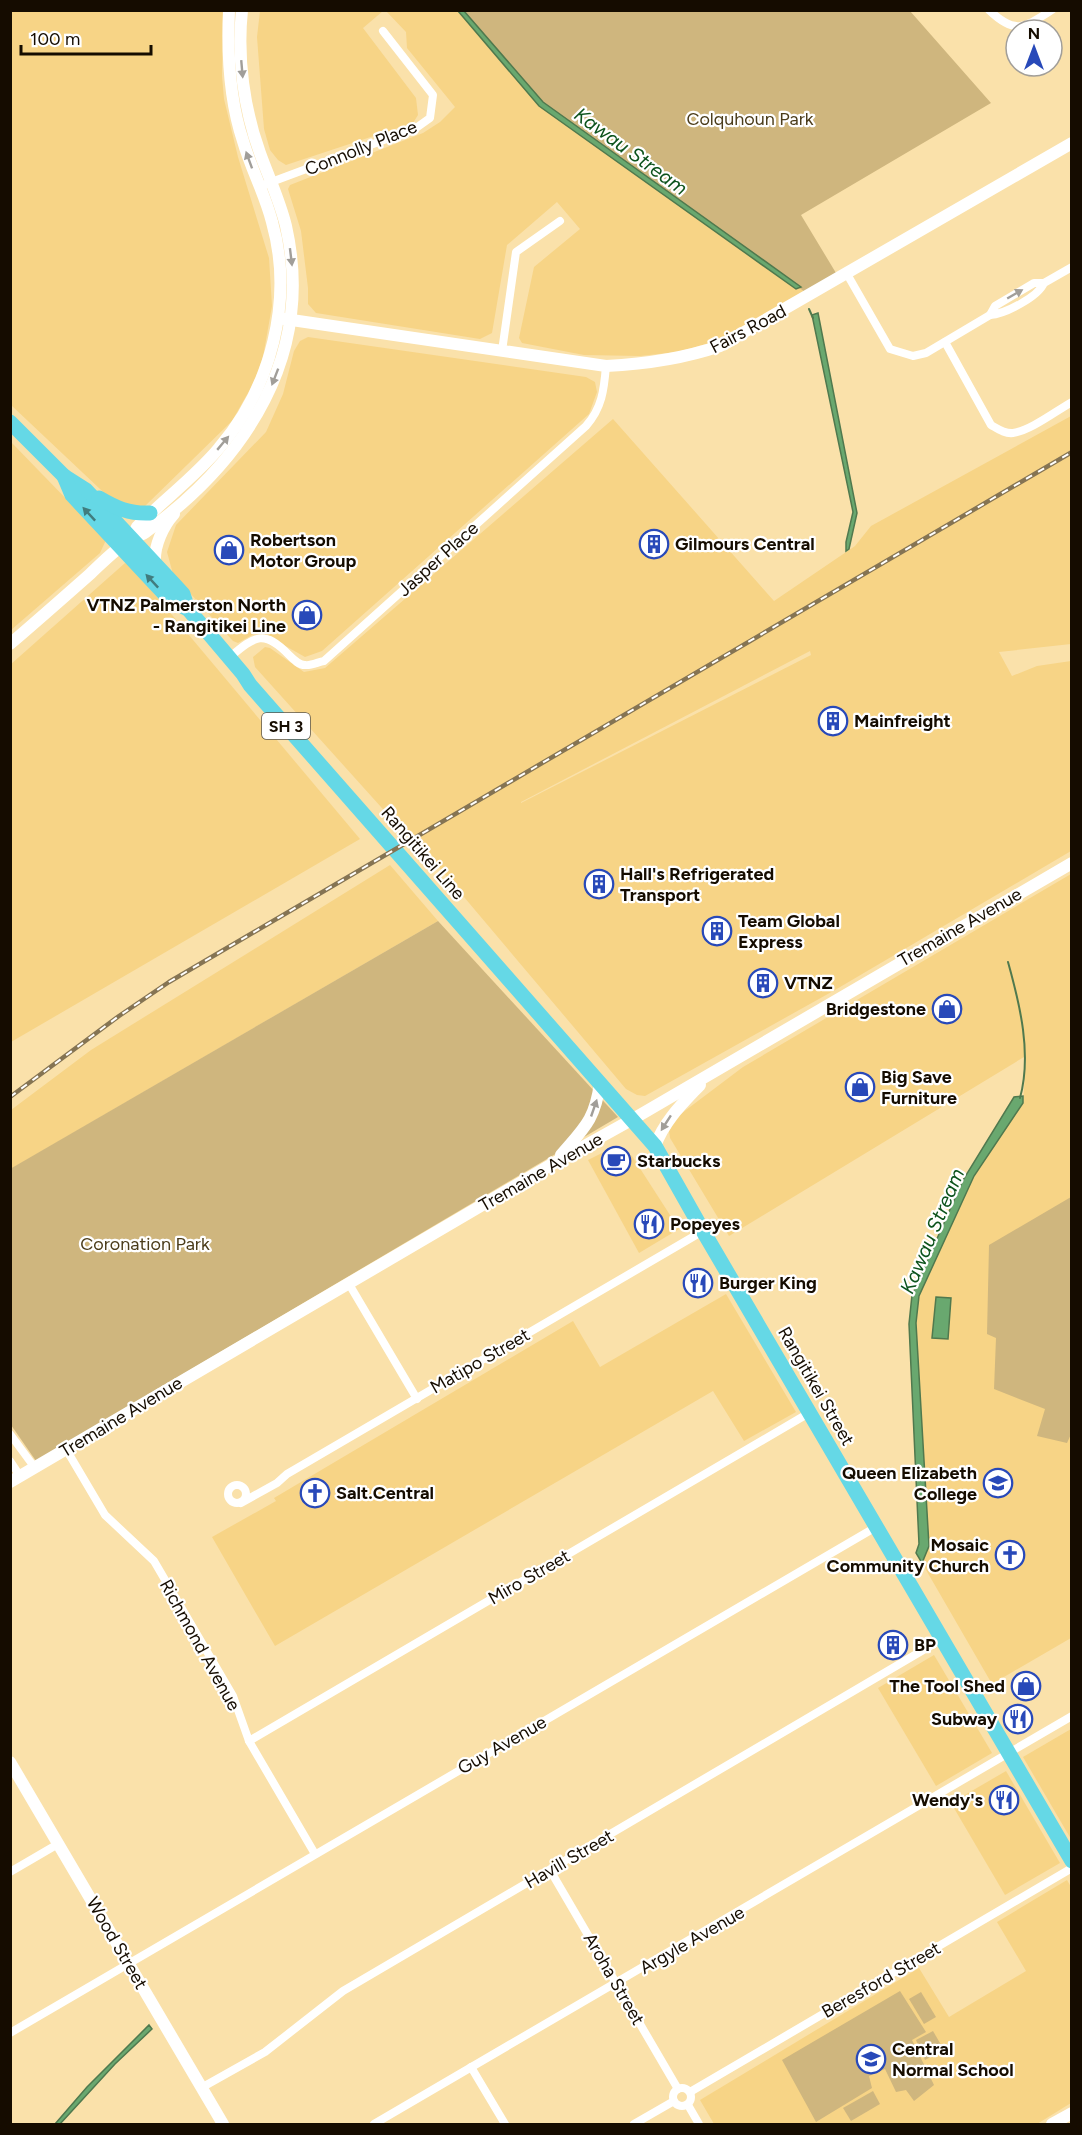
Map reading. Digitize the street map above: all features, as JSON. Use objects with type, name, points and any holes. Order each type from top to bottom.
[{"type":"highway","name":"Rangitikei Line","points":[[10,422],[64,476],[86,490],[171,602],[188,609]]},
{"type":"highway","name":"Rangitikei Line","points":[[64,476],[72,495],[126,543],[155,562],[183,594],[188,609],[230,657],[250,685],[633,1119]]},
{"type":"highway","points":[[86,490],[124,512],[150,513]]},
{"type":"highway","name":"Rangitikei Street","points":[[633,1119],[655,1146],[1071,1861]]},
{"type":"main road","points":[[10,644],[126,543],[150,513],[203,465],[232,432],[247,409],[284,319],[293,289],[291,250],[286,225],[242,140],[232,93],[228,51],[229,10]]},
{"type":"main road","points":[[242,10],[240,52],[244,91],[266,185]]},
{"type":"main road","name":"Fairs Road","points":[[284,319],[606,366],[667,362],[720,346],[1071,142]]},
{"type":"main road","points":[[126,543],[146,533],[187,499],[212,475],[244,437],[261,409],[281,362],[284,319]]},
{"type":"main road","points":[[203,465],[212,475]]},
{"type":"main road","points":[[155,562],[154,555],[159,540],[170,519],[187,499]]},
{"type":"main road","name":"Tremaine Avenue","points":[[15,1479],[1071,863]]},
{"type":"main road","points":[[655,1146],[670,1115],[712,1073]]},
{"type":"main road","points":[[554,1163],[592,1117],[597,1105],[600,1083]]},
{"type":"main road","name":"Wood Street","points":[[10,1762],[223,2124]]},
{"type":"main road","points":[[1052,2124],[1071,2113]]},
{"type":"street","points":[[989,10],[1006,25],[1014,28],[1035,21],[1052,10]]},
{"type":"street","name":"Connolly Place","points":[[266,185],[416,128],[430,118],[433,95],[382,31]]},
{"type":"street","points":[[502,351],[516,252],[560,221]]},
{"type":"street","points":[[847,274],[890,349],[912,356],[926,353],[990,315],[1001,315],[1041,291],[1044,283],[1071,267]]},
{"type":"street","points":[[945,342],[991,425],[1001,431],[1012,433],[1024,430],[1071,402]]},
{"type":"street","name":"Jasper Place","points":[[230,657],[249,641],[260,637],[273,640],[299,664],[307,666],[324,661],[586,426],[597,414],[605,384],[606,366]]},
{"type":"street","name":"Matipo Street","points":[[241,1503],[260,1493],[286,1474],[703,1231]]},
{"type":"street","points":[[349,1284],[417,1399]]},
{"type":"street","name":"Miro Street","points":[[249,1741],[809,1413]]},
{"type":"street","points":[[10,1434],[35,1468]]},
{"type":"street","name":"Richmond Avenue","points":[[66,1449],[105,1515],[154,1561],[233,1696],[249,1741],[315,1854]]},
{"type":"street","points":[[10,1461],[15,1479]]},
{"type":"street","points":[[237,1485],[243,1487],[246,1492],[241,1503],[235,1503],[227,1495],[229,1489],[237,1485]]},
{"type":"street","points":[[246,1492],[260,1493]]},
{"type":"street","name":"Guy Avenue","points":[[10,2033],[876,1527]]},
{"type":"street","name":"Havill Street","points":[[201,2088],[265,2052],[343,1991],[942,1640]]},
{"type":"street","name":"Argyle Avenue","points":[[374,2124],[617,1984],[1071,1716]]},
{"type":"street","points":[[10,1872],[58,1844]]},
{"type":"street","name":"Beresford Street","points":[[690,2092],[1071,1868]]},
{"type":"street","name":"Aroha Street","points":[[550,1870],[678,2089]]},
{"type":"street","points":[[471,2067],[505,2124]]},
{"type":"street","points":[[686,2088],[690,2092],[692,2097],[688,2104],[678,2106],[674,2101],[673,2095],[678,2089],[686,2088]]},
{"type":"street","points":[[634,2124],[674,2101]]},
{"type":"street","points":[[688,2104],[699,2124]]},
{"type":"shaded area","points":[[10,11],[223,11],[224,99],[238,157],[269,258],[272,306],[263,357],[253,384],[232,421],[143,508],[118,506],[11,405]]},
{"type":"shaded area","points":[[260,11],[383,11],[363,28],[416,98],[418,115],[413,123],[286,165],[278,160],[270,150],[264,129],[257,37]]},
{"type":"shaded area","points":[[386,11],[461,11],[805,292],[717,341],[677,352],[640,356],[584,355],[522,343],[519,338],[534,267],[580,229],[557,202],[507,245],[492,333],[480,339],[316,313],[308,304],[301,231],[288,189],[290,185],[423,133],[440,122],[455,107],[407,48],[406,32]]},
{"type":"shaded area","points":[[458,11],[464,11],[543,102],[801,287],[796,289],[539,106]]},
{"type":"shaded area","points":[[818,313],[857,513],[849,549],[846,551],[853,512],[812,315]]},
{"type":"shaded area","points":[[308,337],[586,377],[595,382],[597,392],[589,414],[322,651],[305,657],[266,635],[252,635],[238,643],[233,641],[173,574],[167,552],[176,525],[266,432],[283,394],[294,351],[300,341]]},
{"type":"shaded area","points":[[1071,416],[1071,644],[999,652],[1012,676],[1037,666],[1071,661],[1071,851],[835,990],[645,1096],[637,1095],[626,1089],[426,852],[399,827],[255,667],[253,657],[265,647],[270,648],[304,672],[325,668],[613,419],[774,601],[855,546],[871,526]],"holes":[[[810,651],[811,655],[521,803]]]},
{"type":"shaded area","points":[[10,441],[106,540],[100,553],[11,630]]},
{"type":"shaded area","points":[[125,563],[131,566],[360,839],[11,1042],[10,665]]},
{"type":"shaded area","points":[[390,865],[438,921],[11,1169],[11,1110],[91,1050]]},
{"type":"shaded area","points":[[1071,874],[1071,1638],[992,1684],[922,1563],[928,1545],[916,1323],[919,1296],[974,1176],[1023,1103],[1026,1058],[1024,1057],[729,1236],[670,1138],[669,1131],[678,1116],[743,1067]]},
{"type":"shaded area","points":[[1023,1096],[1023,1103],[974,1176],[919,1296],[916,1323],[929,1546],[922,1563],[916,1553],[919,1544],[909,1324],[912,1295],[963,1180],[1014,1097]]},
{"type":"shaded area","points":[[610,1149],[620,1149],[632,1156],[679,1229],[639,1253],[588,1160]]},
{"type":"shaded area","points":[[726,1294],[796,1412],[744,1441],[713,1391],[275,1646],[212,1537],[276,1501],[274,1498],[573,1321],[600,1367]]},
{"type":"shaded area","points":[[936,1297],[951,1298],[948,1339],[932,1338]]},
{"type":"shaded area","points":[[934,1655],[992,1753],[936,1786],[878,1688]]},
{"type":"shaded area","points":[[1071,1729],[1071,1839],[1023,1757]]},
{"type":"shaded area","points":[[1006,1771],[1060,1863],[1005,1895],[951,1803]]},
{"type":"shaded area","name":"Central Normal School","points":[[1067,1880],[1071,1887],[1071,2103],[1037,2124],[714,2124],[700,2100],[919,1968],[949,2017],[1026,1971],[997,1922]]},
{"type":"shaded area","points":[[149,2025],[152,2029],[115,2064],[60,2124],[55,2124],[87,2087]]},
{"type":"green space","name":"Colquhoun Park","points":[[461,11],[910,11],[991,103],[801,215],[836,273],[805,292],[541,103]]},
{"type":"green space","name":"Coronation Park","points":[[438,921],[618,1117],[36,1461],[11,1425],[10,1169]]},
{"type":"green space","points":[[1071,1197],[1072,1432],[1067,1443],[1037,1436],[1045,1409],[994,1389],[996,1338],[987,1334],[989,1245]]},
{"type":"green space","points":[[900,1991],[926,2032],[912,2040],[934,2085],[914,2101],[906,2090],[896,2092],[885,2069],[869,2076],[872,2088],[816,2122],[782,2060]]},
{"type":"green space","points":[[921,1992],[936,2017],[924,2024],[909,1999]]},
{"type":"green space","points":[[933,2031],[944,2050],[925,2060],[916,2040]]},
{"type":"green space","points":[[873,2091],[880,2104],[851,2121],[843,2108]]},
{"type":"waterway","name":"Kawau Stream","points":[[809,309],[813,318]]},
{"type":"waterway","name":"Kawau Stream","points":[[1008,962],[1017,995],[1025,1047],[1020,1098]]},
{"type":"railway","points":[[10,1097],[169,982],[1072,452]]},
{"type":"place","name":"Gilmours Central","points":[[654,544]]},
{"type":"place","name":"Robertson Motor Group","points":[[229,550]]},
{"type":"place","name":"VTNZ Palmerston North - Rangitikei Line","points":[[307,615]]},
{"type":"place","name":"Mainfreight","points":[[833,721]]},
{"type":"place","name":"Hall's Refrigerated Transport","points":[[599,884]]},
{"type":"place","name":"Team Global Express","points":[[717,931]]},
{"type":"place","name":"VTNZ","points":[[763,983]]},
{"type":"place","name":"Bridgestone","points":[[947,1009]]},
{"type":"place","name":"Big Save Furniture","points":[[860,1087]]},
{"type":"place","name":"Starbucks","points":[[616,1161]]},
{"type":"place","name":"Popeyes","points":[[649,1224]]},
{"type":"place","name":"Burger King","points":[[698,1283]]},
{"type":"place","name":"Queen Elizabeth College","points":[[998,1483]]},
{"type":"place","name":"Salt.Central","points":[[315,1493]]},
{"type":"place","name":"Mosaic Community Church","points":[[1010,1555]]},
{"type":"place","name":"BP","points":[[893,1645]]},
{"type":"place","name":"The Tool Shed","points":[[1026,1686]]},
{"type":"place","name":"Subway","points":[[1018,1719]]},
{"type":"place","name":"Wendy's","points":[[1004,1800]]},
{"type":"place","name":"Central Normal School","points":[[871,2059]]}]
